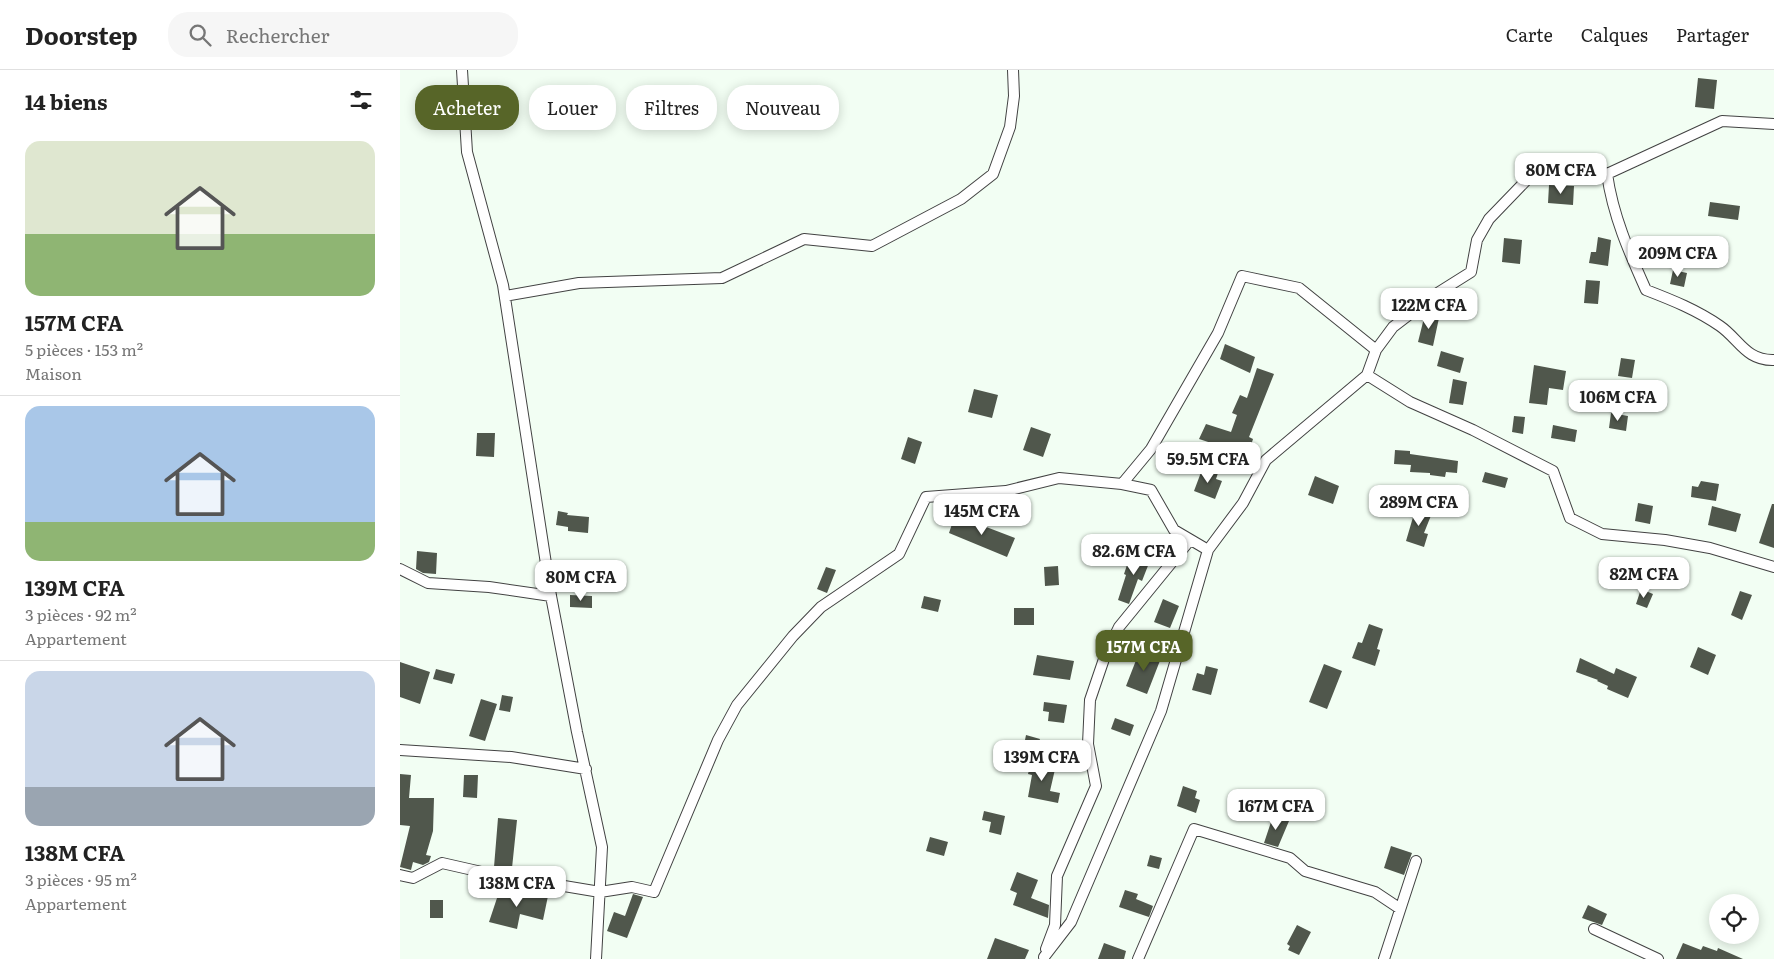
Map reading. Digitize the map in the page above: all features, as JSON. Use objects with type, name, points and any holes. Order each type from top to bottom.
[{"type":"street","points":[[462,70],[468,152],[504,296],[551,596],[602,846],[596,959]]},
{"type":"street","points":[[504,296],[579,283],[722,278],[804,239],[872,246],[961,199],[993,174],[1010,127],[1014,96],[1013,70]]},
{"type":"street","points":[[1044,958],[1071,922],[1161,711],[1208,550],[1242,503],[1266,460],[1368,375],[1376,350],[1393,327],[1436,294],[1471,272],[1477,240],[1489,219],[1544,162],[1607,174],[1722,122],[1774,124]]},
{"type":"street","points":[[1607,174],[1611,203],[1626,246],[1646,290],[1684,304],[1722,327],[1748,353],[1774,360]]},
{"type":"street","points":[[1122,484],[1151,449],[1218,333],[1242,276],[1299,288],[1376,350]]},
{"type":"street","points":[[1368,375],[1410,402],[1473,430],[1553,471],[1570,518],[1602,534],[1665,540],[1710,548],[1774,567]]},
{"type":"street","points":[[400,875],[413,878],[442,864],[600,892],[632,887],[654,892],[673,851],[718,740],[737,705],[793,636],[821,607],[899,554],[926,497],[1006,491],[1059,478],[1122,484],[1151,490],[1174,530],[1208,550]]},
{"type":"street","points":[[1044,958],[1055,925],[1057,876],[1096,786],[1088,744],[1090,700],[1104,656],[1119,627],[1190,540]]},
{"type":"street","points":[[400,569],[428,583],[489,587],[551,596]]},
{"type":"street","points":[[400,750],[511,757],[586,769]]},
{"type":"street","points":[[1138,959],[1194,830],[1290,858],[1305,871],[1376,892],[1399,908]]},
{"type":"street","points":[[1384,959],[1399,908],[1416,861]]},
{"type":"street","points":[[1594,929],[1638,955],[1658,959]]},
{"type":"building","points":[[1698,78],[1717,80],[1714,109],[1695,107]]},
{"type":"building","points":[[1549,185],[1574,186],[1573,205],[1548,203]]},
{"type":"building","points":[[1710,202],[1740,206],[1738,220],[1708,216]]},
{"type":"building","points":[[1598,237],[1611,240],[1608,266],[1589,263],[1591,252],[1596,252]]},
{"type":"building","points":[[1504,238],[1522,240],[1520,264],[1502,262]]},
{"type":"building","points":[[1673,270],[1687,273],[1684,287],[1670,284]]},
{"type":"building","points":[[1586,280],[1600,281],[1598,304],[1584,303]]},
{"type":"building","points":[[1425,314],[1439,318],[1433,346],[1418,342]]},
{"type":"building","points":[[1225,344],[1255,357],[1250,373],[1220,359]]},
{"type":"building","points":[[1441,351],[1464,358],[1460,373],[1437,366]]},
{"type":"building","points":[[1621,358],[1635,360],[1632,378],[1618,376]]},
{"type":"building","points":[[1534,365],[1566,371],[1563,390],[1549,388],[1547,405],[1529,403]]},
{"type":"building","points":[[1257,368],[1274,374],[1249,437],[1253,439],[1248,455],[1199,439],[1206,424],[1231,432],[1237,415],[1232,413],[1240,395],[1247,398]]},
{"type":"building","points":[[1453,379],[1467,382],[1463,405],[1449,403]]},
{"type":"building","points":[[974,389],[998,395],[992,418],[968,412]]},
{"type":"building","points":[[1611,413],[1628,416],[1626,431],[1609,428]]},
{"type":"building","points":[[1514,416],[1525,417],[1523,434],[1512,432]]},
{"type":"building","points":[[1553,425],[1577,430],[1575,442],[1551,438]]},
{"type":"building","points":[[1031,427],[1051,434],[1043,457],[1023,450]]},
{"type":"building","points":[[477,433],[495,433],[494,457],[476,456]]},
{"type":"building","points":[[908,437],[922,442],[915,464],[901,459]]},
{"type":"building","points":[[1395,450],[1410,451],[1410,454],[1458,461],[1457,473],[1446,472],[1445,477],[1430,475],[1430,473],[1410,472],[1411,465],[1394,464]]},
{"type":"building","points":[[1203,467],[1218,473],[1216,479],[1222,481],[1215,499],[1194,491]]},
{"type":"building","points":[[1485,472],[1508,478],[1505,488],[1482,482]]},
{"type":"building","points":[[1315,476],[1339,486],[1333,504],[1308,495]]},
{"type":"building","points":[[1701,481],[1719,484],[1716,501],[1691,497],[1692,486],[1698,487]]},
{"type":"building","points":[[1638,503],[1653,506],[1650,524],[1635,521]]},
{"type":"building","points":[[1772,504],[1774,504],[1774,548],[1759,543]]},
{"type":"building","points":[[1712,506],[1741,514],[1736,532],[1708,525]]},
{"type":"building","points":[[1416,507],[1432,513],[1424,533],[1428,534],[1424,547],[1406,541]]},
{"type":"building","points":[[558,511],[568,513],[567,515],[589,517],[588,533],[568,531],[568,527],[556,525]]},
{"type":"building","points":[[955,515],[1015,538],[1007,557],[949,533]]},
{"type":"building","points":[[417,551],[437,553],[436,574],[423,573],[416,569]]},
{"type":"building","points":[[1136,552],[1151,558],[1142,581],[1138,579],[1129,604],[1118,600],[1126,575],[1124,574],[1127,565],[1131,566]]},
{"type":"building","points":[[1058,566],[1059,585],[1045,586],[1044,567]]},
{"type":"building","points":[[826,567],[836,570],[827,593],[817,589]]},
{"type":"building","points":[[1641,589],[1653,594],[1647,608],[1636,604]]},
{"type":"building","points":[[1740,591],[1752,595],[1742,620],[1731,615]]},
{"type":"building","points":[[570,595],[592,596],[592,608],[570,607]]},
{"type":"building","points":[[924,596],[941,600],[938,612],[921,608]]},
{"type":"building","points":[[1163,599],[1179,606],[1170,628],[1154,622]]},
{"type":"building","points":[[1014,608],[1034,608],[1034,625],[1014,625]]},
{"type":"building","points":[[1369,624],[1383,629],[1377,649],[1380,650],[1375,666],[1352,658],[1358,642],[1362,643]]},
{"type":"building","points":[[1698,647],[1716,655],[1708,675],[1690,667]]},
{"type":"building","points":[[1140,650],[1161,658],[1147,694],[1126,686]]},
{"type":"building","points":[[1037,655],[1074,661],[1070,680],[1033,675]]},
{"type":"building","points":[[1580,658],[1614,674],[1616,668],[1637,677],[1628,698],[1607,689],[1608,686],[1598,680],[1576,672]]},
{"type":"building","points":[[400,662],[430,672],[420,704],[400,697]]},
{"type":"building","points":[[1324,664],[1342,671],[1327,709],[1309,702]]},
{"type":"building","points":[[1206,666],[1218,669],[1211,695],[1192,690],[1197,673],[1204,675]]},
{"type":"building","points":[[436,669],[455,674],[452,684],[433,679]]},
{"type":"building","points":[[502,695],[513,697],[510,712],[499,710]]},
{"type":"building","points":[[481,699],[497,704],[485,741],[469,736]]},
{"type":"building","points":[[1044,702],[1067,705],[1064,723],[1048,721],[1049,712],[1043,711]]},
{"type":"building","points":[[1115,718],[1134,725],[1130,736],[1111,729]]},
{"type":"building","points":[[1026,735],[1040,739],[1037,748],[1024,745]]},
{"type":"building","points":[[1032,759],[1056,765],[1050,791],[1060,793],[1058,803],[1028,797],[1032,775],[1028,774]]},
{"type":"building","points":[[400,774],[411,775],[409,798],[434,798],[433,831],[426,855],[431,856],[429,862],[423,865],[413,862],[411,870],[400,867],[410,826],[400,825]]},
{"type":"building","points":[[464,775],[478,775],[477,798],[463,797]]},
{"type":"building","points":[[1183,786],[1197,791],[1195,798],[1200,800],[1196,813],[1177,806]]},
{"type":"building","points":[[984,811],[1005,816],[1001,835],[989,832],[991,822],[982,820]]},
{"type":"building","points":[[1273,816],[1289,821],[1278,847],[1264,843]]},
{"type":"building","points":[[498,818],[517,820],[512,868],[494,867]]},
{"type":"building","points":[[930,837],[948,842],[944,856],[926,851]]},
{"type":"building","points":[[1391,846],[1412,853],[1404,875],[1384,868]]},
{"type":"building","points":[[1150,855],[1162,858],[1159,869],[1147,866]]},
{"type":"building","points":[[1017,872],[1038,880],[1031,898],[1049,905],[1048,918],[1013,905],[1017,893],[1010,890]]},
{"type":"building","points":[[500,889],[527,897],[528,892],[548,896],[543,920],[520,914],[517,929],[489,922]]},
{"type":"building","points":[[1125,890],[1138,894],[1136,899],[1153,906],[1149,917],[1119,907]]},
{"type":"building","points":[[633,894],[643,897],[627,938],[607,931],[614,912],[625,916]]},
{"type":"building","points":[[430,900],[443,900],[443,918],[430,918]]},
{"type":"building","points":[[1588,905],[1607,914],[1602,925],[1582,918]]},
{"type":"building","points":[[1297,925],[1311,932],[1299,955],[1288,950],[1290,946],[1287,944]]},
{"type":"building","points":[[995,938],[1029,950],[1025,959],[987,959]]},
{"type":"building","points":[[1104,943],[1126,951],[1124,959],[1098,959]]},
{"type":"building","points":[[1683,943],[1701,950],[1703,946],[1717,951],[1718,948],[1743,959],[1676,959]]}]
